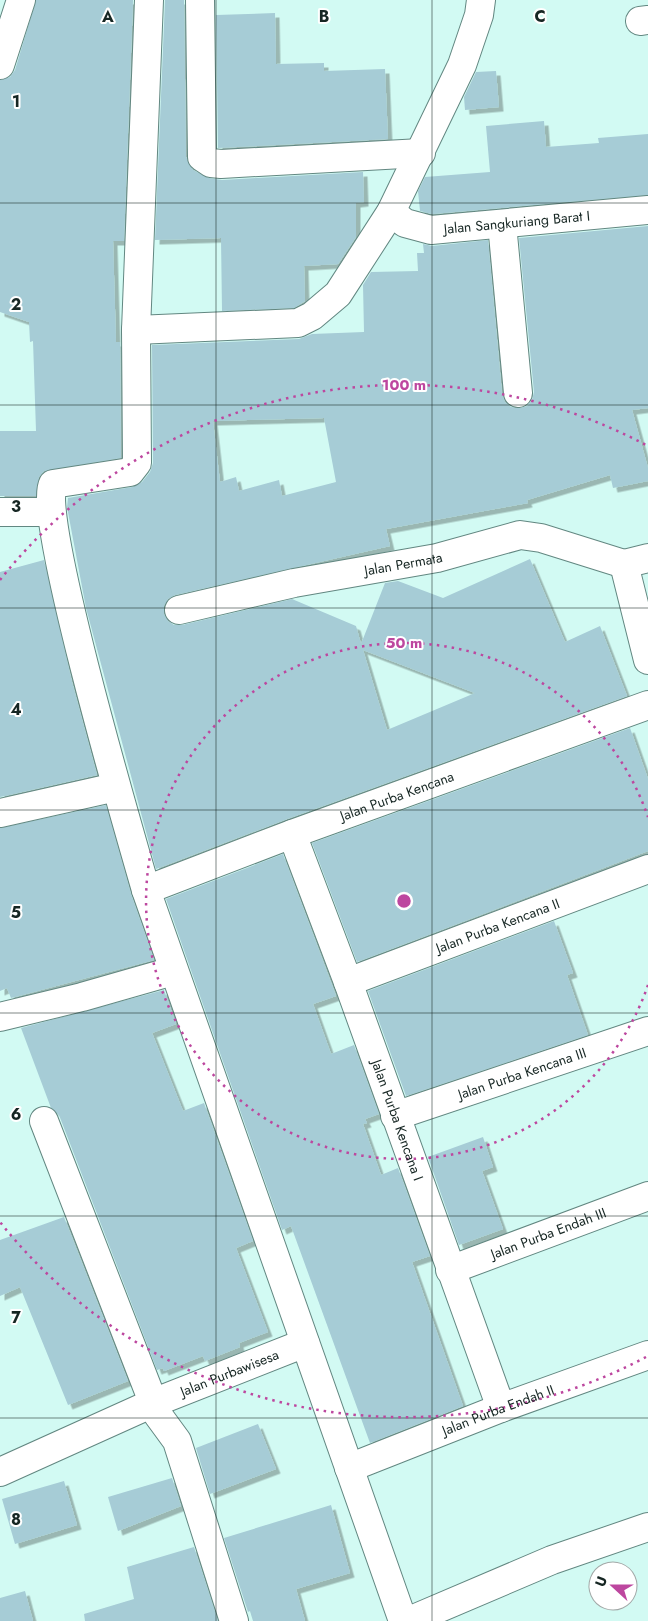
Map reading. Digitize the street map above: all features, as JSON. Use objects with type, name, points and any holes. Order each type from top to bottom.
[{"type":"street","points":[[150,0],[136,330],[137,463],[130,472],[57,482],[51,487],[51,512],[64,584],[116,787],[146,890],[403,1621]]},
{"type":"street","points":[[200,0],[202,157],[211,163],[221,164],[421,153]]},
{"type":"street","points":[[136,330],[298,323],[312,316],[338,294],[391,212],[421,153],[462,65],[479,15],[481,0]]},
{"type":"street","points":[[0,65],[18,1]]},
{"type":"street","name":"Jalan Sangkuriang Barat I","points":[[391,212],[405,222],[431,230],[648,210]]},
{"type":"street","points":[[502,224],[518,394]]},
{"type":"street","points":[[0,512],[51,512]]},
{"type":"street","name":"Jalan Permata","points":[[179,610],[294,583],[436,558],[520,535],[541,538],[636,561]]},
{"type":"street","points":[[636,561],[648,660]]},
{"type":"street","name":"Jalan Purba Kencana","points":[[146,890],[292,834],[648,705]]},
{"type":"street","points":[[0,813],[116,787]]},
{"type":"street","name":"Jalan Purba Kencana I","points":[[292,834],[348,982],[501,1408]]},
{"type":"street","name":"Jalan Purba Kencana II","points":[[348,982],[648,869]]},
{"type":"street","points":[[0,1016],[82,997],[173,971]]},
{"type":"street","name":"Jalan Purba Kencana III","points":[[395,1116],[648,1031]]},
{"type":"street","points":[[44,1121],[158,1415],[177,1441],[234,1621]]},
{"type":"street","name":"Jalan Purba Endah III","points":[[450,1270],[648,1196]]},
{"type":"street","name":"Jalan Purbawisesa","points":[[0,1472],[153,1402],[305,1343]]},
{"type":"street","name":"Jalan Purba Endah II","points":[[349,1468],[501,1408],[648,1355]]},
{"type":"street","points":[[409,1621],[552,1560],[648,1527]]},
{"type":"building","points":[[36,0],[133,0],[124,241],[113,241],[116,342],[120,342],[121,458],[44,471],[39,477],[37,496],[0,496],[0,431],[36,431],[33,341],[30,342],[29,322],[0,312],[0,80],[10,77],[15,70]]},
{"type":"building","points":[[165,0],[184,0],[186,157],[193,170],[209,178],[222,180],[363,172],[364,202],[356,203],[356,237],[338,264],[304,266],[305,301],[294,308],[222,311],[221,238],[155,240]]},
{"type":"building","points":[[275,13],[276,64],[324,63],[324,71],[385,69],[388,139],[218,148],[216,15]]},
{"type":"building","points":[[496,71],[499,107],[465,110],[464,97],[476,72]]},
{"type":"building","points":[[544,121],[546,147],[599,143],[598,138],[648,134],[648,195],[432,214],[420,211],[418,191],[425,177],[490,172],[486,126]]},
{"type":"building","points":[[648,226],[648,408],[632,410],[648,468],[648,481],[613,488],[610,475],[527,500],[528,503],[386,529],[390,546],[175,595],[168,599],[164,606],[164,614],[168,621],[174,625],[182,625],[292,599],[356,626],[361,644],[385,583],[398,581],[443,598],[530,559],[565,642],[600,626],[627,696],[287,819],[156,869],[86,608],[67,507],[68,498],[132,487],[142,482],[150,472],[153,463],[152,345],[299,339],[312,334],[364,332],[363,285],[371,272],[418,271],[417,253],[424,253],[423,244],[432,246],[488,240],[502,394],[505,402],[511,407],[520,408],[527,406],[532,400],[534,392],[519,238]],"holes":[[[324,418],[336,482],[282,496],[279,480],[239,491],[236,477],[220,482],[213,421]],[[363,650],[475,693],[387,730]]]},
{"type":"building","points":[[44,560],[72,682],[97,775],[0,797],[0,572]]},
{"type":"building","points":[[630,728],[648,779],[648,851],[357,962],[312,843]]},
{"type":"building","points":[[106,805],[131,894],[154,960],[11,998],[7,988],[0,991],[0,828]]},
{"type":"building","points":[[283,854],[336,996],[313,1004],[331,1054],[354,1045],[379,1114],[365,1119],[367,1123],[363,1124],[381,1175],[398,1168],[430,1256],[412,1262],[463,1406],[370,1443],[291,1226],[282,1230],[166,899]]},
{"type":"building","points":[[554,921],[573,973],[567,975],[588,1035],[406,1096],[368,991]]},
{"type":"building","points":[[164,990],[176,1024],[152,1033],[183,1111],[204,1103],[253,1241],[236,1248],[268,1332],[239,1343],[240,1347],[205,1361],[203,1356],[164,1371],[163,1368],[157,1370],[59,1115],[51,1108],[21,1028]]},
{"type":"building","points":[[483,1137],[493,1167],[482,1171],[503,1229],[459,1245],[428,1157]]},
{"type":"building","points":[[64,1217],[128,1381],[68,1405],[20,1287],[0,1296],[0,1240]]},
{"type":"building","points":[[258,1424],[276,1469],[210,1494],[196,1448]]},
{"type":"building","points":[[172,1478],[181,1506],[118,1531],[108,1497]]},
{"type":"building","points":[[64,1481],[77,1525],[15,1544],[2,1499]]},
{"type":"building","points":[[331,1505],[350,1573],[296,1589],[305,1621],[253,1621],[250,1611],[248,1612],[224,1538]]},
{"type":"building","points":[[194,1547],[218,1621],[85,1621],[84,1614],[134,1599],[127,1567]]},
{"type":"building","points":[[25,1591],[33,1621],[0,1621],[0,1598]]}]
